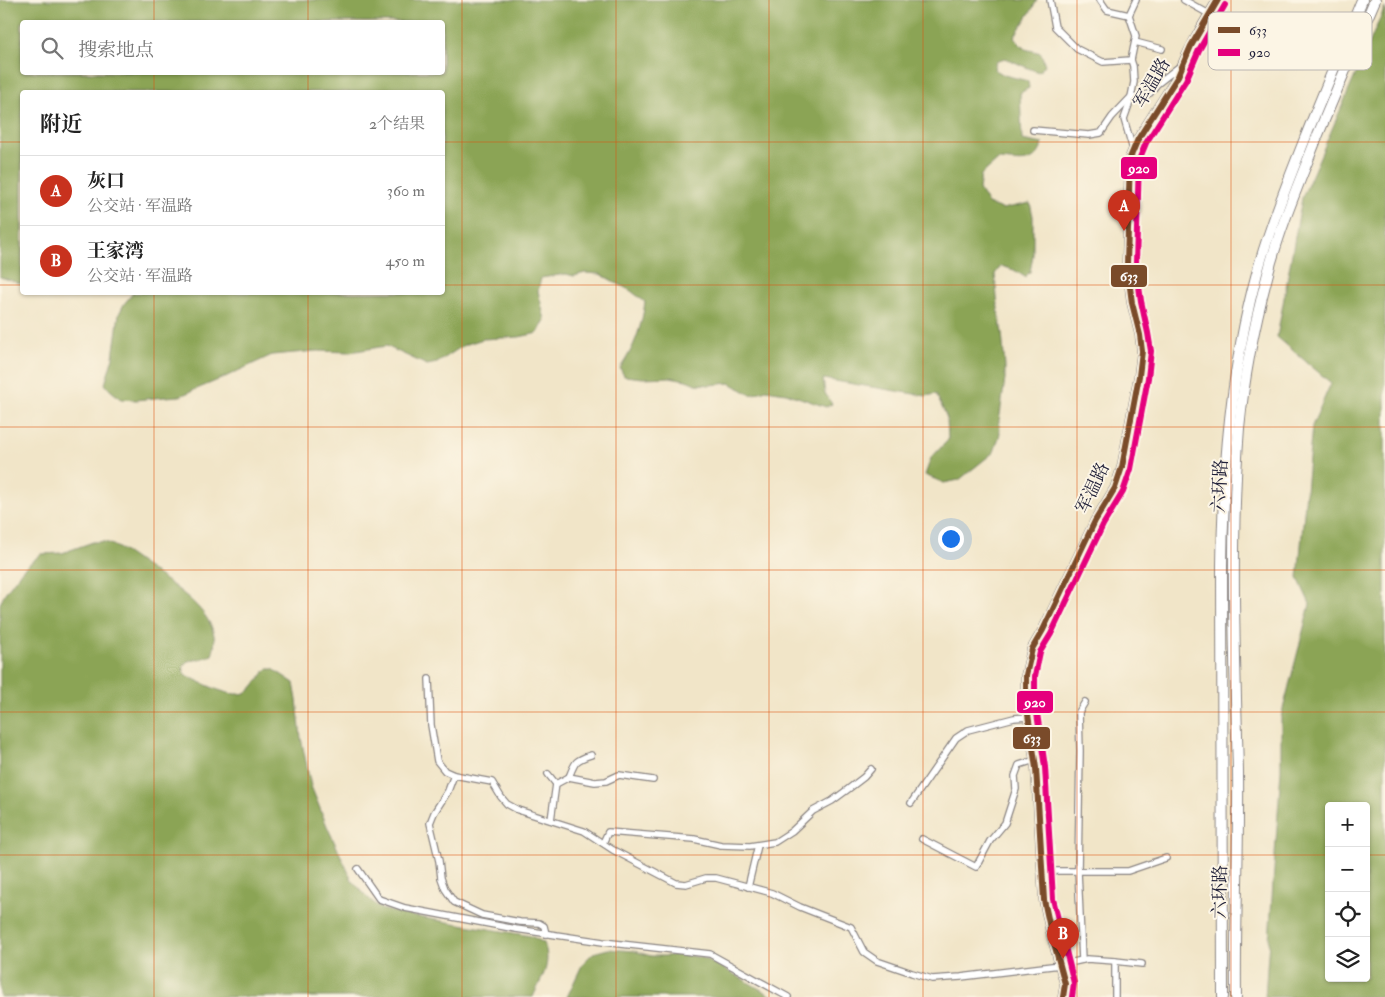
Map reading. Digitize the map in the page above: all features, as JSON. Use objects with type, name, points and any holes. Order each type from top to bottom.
[{"type":"highway","name":"六环路","points":[[1357,12],[1362,0]]},
{"type":"highway","name":"六环路","points":[[1369,12],[1374,0]]},
{"type":"highway","name":"六环路","points":[[1223,997],[1222,566],[1223,506],[1229,423],[1246,317],[1257,272],[1293,168],[1333,70]]},
{"type":"highway","name":"六环路","points":[[1236,997],[1238,790],[1234,566],[1238,445],[1245,382],[1268,275],[1284,223],[1303,171],[1345,70]]},
{"type":"main road","name":"军温路","points":[[1210,12],[1218,0]]},
{"type":"main road","name":"军温路","points":[[1063,997],[1065,984],[1044,900],[1035,760],[1026,701],[1026,675],[1030,653],[1095,521],[1115,488],[1122,467],[1142,351],[1132,303],[1127,264],[1130,158],[1178,76],[1182,64],[1208,16]]},
{"type":"street","points":[[1050,0],[1055,27],[1077,49],[1103,62],[1131,60]]},
{"type":"street","points":[[1100,0],[1108,10],[1129,16]]},
{"type":"street","points":[[1133,150],[1124,119],[1134,82],[1131,60],[1136,36],[1129,16],[1136,0]]},
{"type":"street","points":[[1184,0],[1208,13]]},
{"type":"street","points":[[1135,42],[1162,49]]},
{"type":"street","points":[[1131,97],[1140,98],[1150,93],[1157,84],[1182,64]]},
{"type":"street","points":[[1033,130],[1089,135],[1101,133],[1112,116],[1131,97]]},
{"type":"street","points":[[429,679],[431,725],[437,761],[445,771],[454,775],[492,782],[500,797],[507,804],[518,810],[584,830],[613,850],[676,883],[686,884],[706,878],[716,878],[772,893],[800,908],[851,927],[864,952],[877,961],[926,977],[961,977],[1060,966],[1087,959],[1115,960],[1142,964]]},
{"type":"street","points":[[1082,960],[1078,871],[1079,712],[1085,702]]},
{"type":"street","points":[[911,803],[956,738],[968,730],[1014,718],[1028,717]]},
{"type":"street","points":[[569,777],[574,763],[578,759],[591,755]]},
{"type":"street","points":[[922,838],[976,867],[990,840],[1005,823],[1016,789],[1015,776],[1019,765],[1035,760]]},
{"type":"street","points":[[603,843],[608,832],[694,839],[721,845],[750,846],[775,842],[792,831],[813,811],[847,790],[871,769]]},
{"type":"street","points":[[548,774],[556,784],[551,820]]},
{"type":"street","points":[[454,775],[448,791],[430,823],[445,889],[454,902],[482,915],[520,922],[539,923],[544,926],[546,934]]},
{"type":"street","points":[[556,784],[569,777],[595,782],[606,781],[619,775],[653,780]]},
{"type":"street","points":[[748,887],[758,845]]},
{"type":"street","points":[[1042,871],[1128,871],[1166,858]]},
{"type":"street","points":[[358,869],[379,899],[404,908],[546,934],[710,954],[788,997]]},
{"type":"street","points":[[1115,960],[1115,997]]},
{"type":"green space","points":[[0,0],[1037,0],[1014,38],[1025,49],[1041,53],[1045,65],[1039,72],[1005,58],[996,62],[994,69],[1004,75],[1028,81],[1029,88],[1020,93],[1022,140],[1043,144],[1038,154],[1029,160],[1019,162],[998,160],[981,175],[979,189],[988,204],[1002,209],[1030,203],[1033,216],[1033,255],[1030,272],[1025,277],[1014,270],[1001,266],[995,274],[1005,367],[999,422],[1000,434],[994,452],[959,480],[944,483],[925,475],[931,458],[948,440],[947,418],[936,394],[926,396],[823,379],[825,393],[832,404],[826,407],[786,393],[766,390],[751,395],[730,383],[710,385],[696,384],[670,377],[643,378],[624,376],[620,368],[637,337],[645,302],[631,291],[600,274],[585,273],[574,276],[566,274],[541,278],[538,291],[545,320],[538,333],[519,337],[483,339],[464,345],[437,363],[427,365],[386,346],[350,352],[317,351],[272,355],[180,396],[136,400],[121,399],[110,390],[105,384],[113,357],[119,314],[131,295],[445,295],[445,90],[20,90],[20,283],[0,277]]},
{"type":"green space","points":[[1385,7],[1385,997],[1265,997],[1281,770],[1281,717],[1310,604],[1298,578],[1312,426],[1331,383],[1277,337],[1302,198],[1358,70],[1372,70],[1372,37]]},
{"type":"green space","points":[[93,542],[106,542],[123,551],[183,593],[205,616],[212,628],[215,641],[212,655],[188,661],[183,667],[185,675],[218,690],[236,694],[250,690],[267,669],[273,669],[294,683],[301,738],[311,786],[352,880],[367,897],[381,909],[531,936],[544,943],[547,958],[545,971],[533,997],[0,997],[0,604],[5,593],[23,569],[41,554],[62,553]]},
{"type":"green space","points":[[608,949],[634,951],[651,956],[682,954],[703,958],[774,997],[567,997],[583,963],[593,953]]},
{"type":"transit line","name":"633","points":[[1211,12],[1218,0]]},
{"type":"transit line","name":"920","points":[[1221,12],[1225,5]]},
{"type":"transit line","name":"633","points":[[1063,997],[1065,984],[1044,900],[1036,768],[1026,701],[1026,675],[1032,649],[1095,521],[1115,488],[1122,467],[1142,351],[1132,303],[1127,264],[1130,158],[1138,139],[1178,76],[1191,46],[1208,17]]},
{"type":"transit line","name":"920","points":[[1072,997],[1074,983],[1053,899],[1045,767],[1035,700],[1035,676],[1040,652],[1051,634],[1103,525],[1123,492],[1131,469],[1148,378],[1151,351],[1136,264],[1139,160],[1146,143],[1186,80],[1208,34]]},
{"type":"place","name":"灰口","points":[[1124,231]]},
{"type":"place","name":"王家湾","points":[[1063,959]]}]
